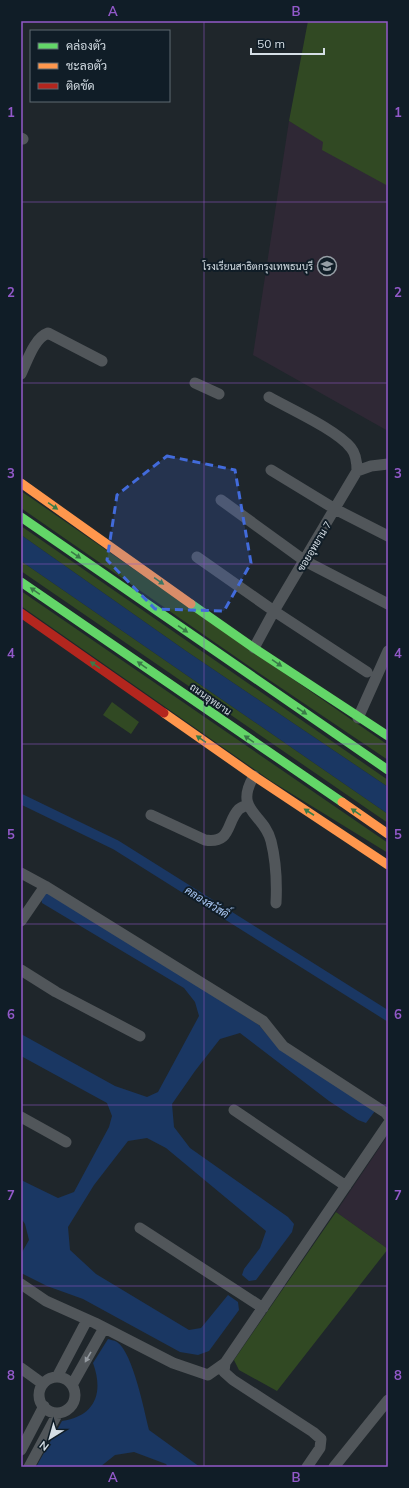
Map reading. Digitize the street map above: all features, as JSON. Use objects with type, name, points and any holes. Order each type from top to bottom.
[{"type":"street","points":[[21,374],[38,341],[43,335],[48,333],[102,361]]},
{"type":"street","points":[[195,383],[218,394]]},
{"type":"street","points":[[269,397],[325,428],[350,447],[354,453],[358,471],[370,466],[388,464]]},
{"type":"street","points":[[271,470],[335,510],[388,536]]},
{"type":"street","name":"ซอยอุทยาน 7","points":[[254,648],[274,611],[358,471]]},
{"type":"street","points":[[21,483],[254,648],[358,718],[388,736]]},
{"type":"street","points":[[221,500],[305,561],[388,604]]},
{"type":"street","points":[[21,517],[388,770]]},
{"type":"street","points":[[197,557],[274,611],[367,672]]},
{"type":"street","name":"ถนนอุทยาน","points":[[21,582],[388,834]]},
{"type":"street","points":[[21,613],[254,776],[388,865]]},
{"type":"street","points":[[358,718],[388,651]]},
{"type":"street","points":[[254,776],[249,783],[246,795],[252,813],[262,823],[268,832],[271,842],[277,882],[276,903]]},
{"type":"street","points":[[151,816],[205,840],[211,841],[225,835],[239,809],[248,804]]},
{"type":"street","points":[[21,873],[45,886],[263,1021],[283,1046],[386,1113],[388,1116]]},
{"type":"street","points":[[21,921],[45,886]]},
{"type":"street","points":[[21,970],[56,992],[140,1036]]},
{"type":"street","points":[[234,1110],[346,1186]]},
{"type":"street","points":[[21,1117],[66,1142]]},
{"type":"street","points":[[21,1284],[46,1301],[173,1363],[208,1374],[225,1363],[388,1124]]},
{"type":"street","points":[[140,1228],[263,1308]]},
{"type":"street","points":[[57,1377],[87,1320]]},
{"type":"street","points":[[72,1385],[104,1328]]},
{"type":"street","points":[[225,1363],[224,1372],[232,1380],[313,1432],[321,1439],[320,1448],[307,1467]]},
{"type":"street","points":[[21,1368],[43,1384]]},
{"type":"street","points":[[57,1377],[66,1379],[72,1385],[76,1395],[75,1400],[68,1409],[58,1413],[53,1412],[44,1406],[40,1393],[43,1384],[52,1378],[57,1377]]},
{"type":"street","points":[[334,1467],[388,1400]]},
{"type":"street","points":[[21,1450],[44,1406]]},
{"type":"street","points":[[29,1467],[58,1413]]},
{"type":"highlighted area","points":[[167,456],[235,470],[251,563],[224,611],[155,609],[107,560],[117,495]]},
{"type":"shaded area","name":"โรงเรียนสาธิตกรุงเทพธนบุรี","points":[[289,121],[388,178],[388,431],[253,355]]},
{"type":"shaded area","points":[[388,1135],[388,1249],[336,1212]]},
{"type":"green space","points":[[308,21],[388,21],[388,186],[322,150],[323,142],[289,121]]},
{"type":"green space","points":[[21,491],[388,745],[388,760],[256,671],[21,508]]},
{"type":"green space","points":[[21,526],[388,780],[388,787],[186,651],[21,535]]},
{"type":"green space","points":[[21,561],[388,814],[388,823],[21,571]]},
{"type":"green space","points":[[21,591],[388,843],[388,853],[271,781],[21,606]]},
{"type":"green space","points":[[112,702],[139,722],[131,734],[103,715]]},
{"type":"green space","points":[[336,1212],[388,1249],[277,1391],[239,1370],[234,1360]]},
{"type":"water","points":[[21,535],[186,651],[388,787],[388,814],[21,561]]},
{"type":"water","points":[[50,892],[259,1025],[269,1037],[375,1111],[366,1123],[358,1120],[329,1101],[240,1033],[220,1039],[195,1071],[172,1104],[174,1127],[190,1148],[288,1217],[294,1224],[292,1232],[256,1280],[249,1281],[242,1275],[244,1269],[260,1248],[266,1231],[166,1148],[147,1138],[128,1141],[94,1185],[68,1227],[70,1250],[96,1274],[189,1330],[201,1328],[228,1295],[238,1302],[239,1310],[209,1351],[198,1355],[180,1352],[83,1299],[47,1286],[21,1273],[21,1254],[29,1240],[25,1224],[21,1218],[21,1180],[58,1198],[74,1192],[109,1127],[112,1116],[107,1103],[21,1056],[21,1034],[115,1086],[147,1097],[158,1092],[199,1016],[195,1002],[184,988],[42,903],[41,898],[45,893]]},
{"type":"water","points":[[108,1339],[117,1342],[123,1348],[133,1369],[149,1430],[200,1467],[168,1467],[166,1464],[134,1452],[115,1455],[100,1467],[36,1467],[62,1421],[82,1414],[94,1401],[97,1393],[97,1384],[93,1363]]},
{"type":"waterway","name":"คลองสวัสดิ์","points":[[21,799],[116,845],[388,1016]]},
{"type":"traffic: fast","points":[[21,517],[388,770]]},
{"type":"traffic: fast","points":[[21,582],[342,802]]},
{"type":"traffic: fast","points":[[191,604],[254,648],[388,736]]},
{"type":"traffic: slow","points":[[21,483],[191,604]]},
{"type":"traffic: slow","points":[[164,713],[254,776],[388,865]]},
{"type":"traffic: slow","points":[[342,802],[388,834]]},
{"type":"traffic: jam","points":[[21,613],[164,713]]},
{"type":"place","name":"โรงเรียนสาธิตกรุงเทพธนบุรี","points":[[327,266]]}]
